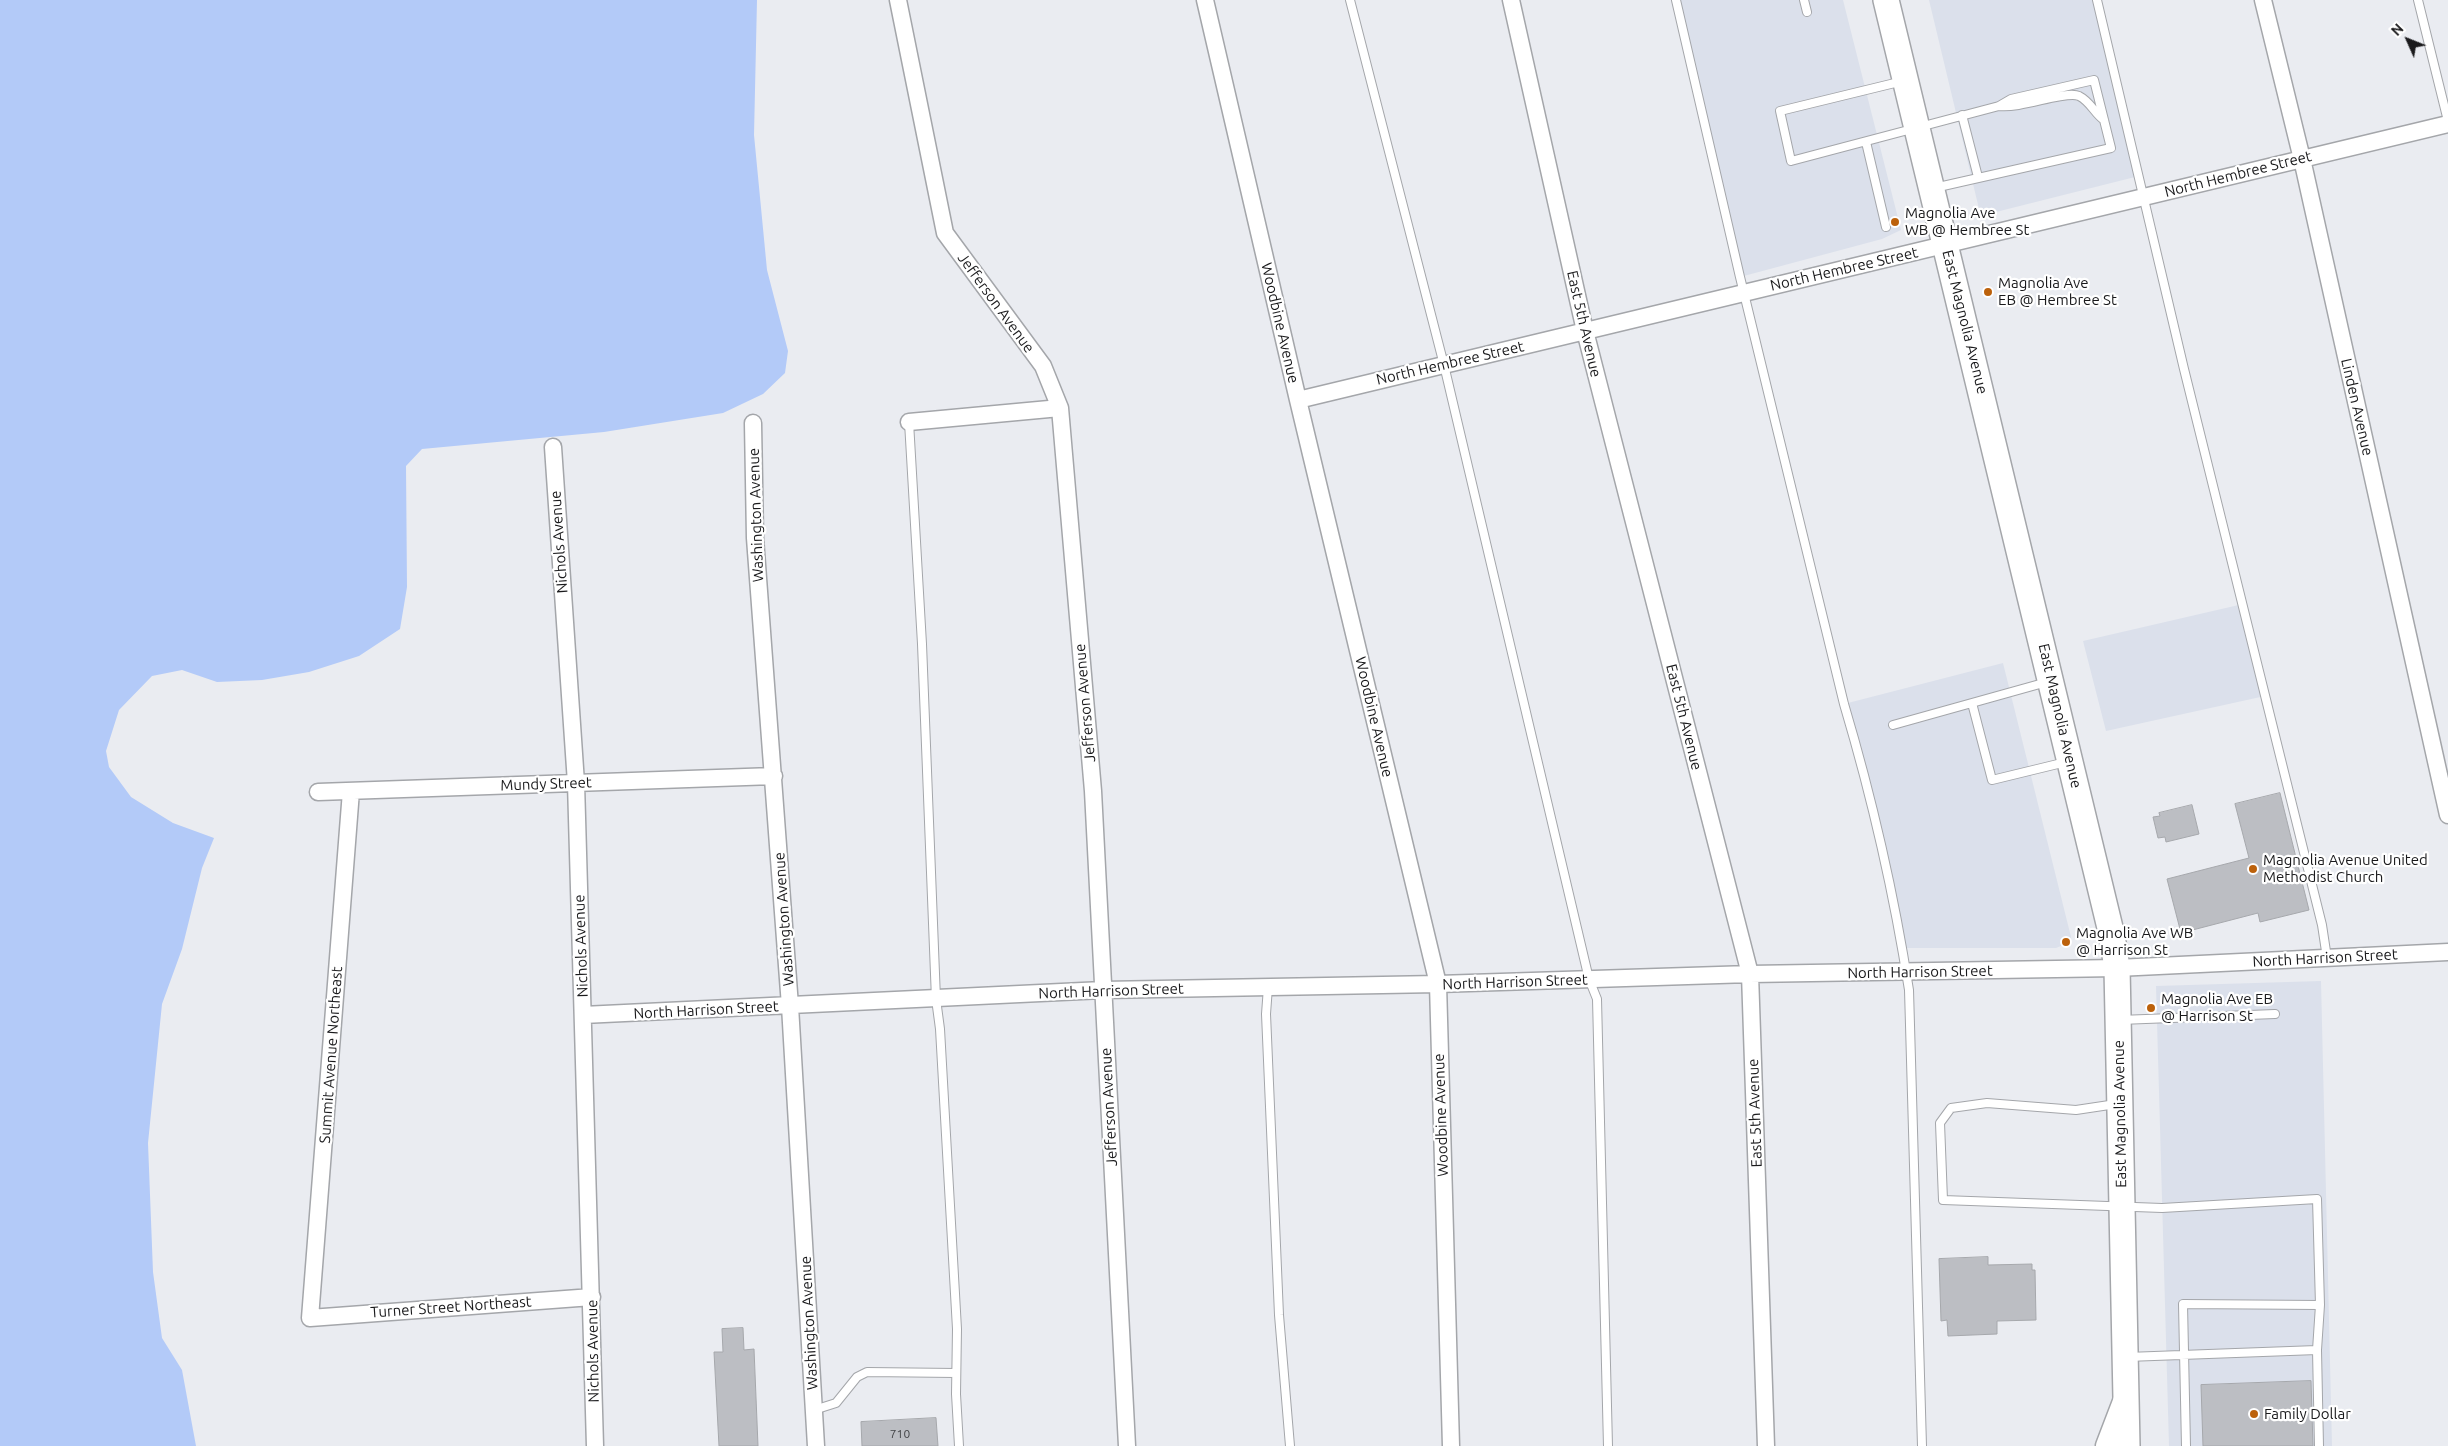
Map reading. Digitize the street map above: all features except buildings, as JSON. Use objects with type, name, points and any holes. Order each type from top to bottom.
[{"type":"main road","name":"East Magnolia Avenue","points":[[1886,0],[2071,762],[2117,968],[2127,1446]]},
{"type":"main road","points":[[2107,1446],[2126,1396]]},
{"type":"street","name":"Jefferson Avenue","points":[[898,0],[945,233],[1043,366],[1060,408],[1093,791],[1127,1446]]},
{"type":"street","name":"Woodbine Avenue","points":[[1206,0],[1298,400],[1438,984],[1451,1446]]},
{"type":"street","name":"East 5th Avenue","points":[[1510,0],[1585,331],[1750,974],[1766,1446]]},
{"type":"street","name":"Linden Avenue","points":[[2263,0],[2302,159],[2448,815]]},
{"type":"street","name":"North Hembree Street","points":[[1298,400],[2302,159],[2448,122]]},
{"type":"street","points":[[909,422],[1060,408]]},
{"type":"street","name":"Washington Avenue","points":[[753,422],[755,538],[790,1006],[816,1446]]},
{"type":"street","name":"Nichols Avenue","points":[[553,447],[576,783],[595,1446]]},
{"type":"street","name":"Mundy Street","points":[[318,792],[774,776]]},
{"type":"street","name":"Summit Avenue Northeast","points":[[310,1318],[351,791]]},
{"type":"street","name":"North Harrison Street","points":[[583,1015],[1103,990],[1438,984],[1750,974],[2117,968],[2448,952]]},
{"type":"street","name":"Turner Street Northeast","points":[[310,1318],[592,1297]]},
{"type":"lane","points":[[1350,0],[1444,365],[1589,979],[1597,999],[1608,1446]]},
{"type":"lane","points":[[1676,0],[1744,293],[1844,704],[1860,755],[1901,935],[1910,999],[1922,1446]]},
{"type":"lane","points":[[1804,0],[1807,12]]},
{"type":"lane","points":[[2097,0],[2317,906],[2327,958]]},
{"type":"lane","points":[[2418,0],[2448,122]]},
{"type":"lane","points":[[1905,81],[1780,111],[1791,161],[1999,106],[2011,99],[2094,80],[2111,148],[1932,188]]},
{"type":"lane","points":[[1999,106],[2011,108],[2058,97],[2078,95],[2090,103],[2097,115],[2104,120]]},
{"type":"lane","points":[[1962,115],[1978,177]]},
{"type":"lane","points":[[1866,142],[1886,227]]},
{"type":"lane","points":[[909,422],[922,644],[936,999],[940,1028],[957,1329],[956,1373],[960,1446]]},
{"type":"lane","points":[[1893,726],[2051,681]]},
{"type":"lane","points":[[1972,703],[1992,780],[2071,762]]},
{"type":"lane","points":[[1268,987],[1266,1014],[1278,1305],[1290,1446]]},
{"type":"lane","points":[[2118,1020],[2274,1014]]},
{"type":"lane","points":[[2120,1103],[2076,1110],[1987,1103],[1951,1108],[1940,1123],[1943,1200],[2162,1208],[2317,1199],[2320,1305],[2317,1350],[2319,1446]]},
{"type":"lane","points":[[2186,1446],[2183,1304],[2320,1305]]},
{"type":"lane","points":[[2125,1357],[2317,1350]]},
{"type":"lane","points":[[814,1410],[836,1403],[857,1377],[867,1372],[956,1373]]},
{"type":"shaded area","points":[[0,0],[757,0],[754,135],[767,270],[788,351],[785,373],[763,394],[723,413],[604,432],[422,449],[406,466],[407,587],[400,629],[359,656],[309,672],[262,680],[217,682],[182,670],[152,676],[119,710],[106,751],[109,767],[131,797],[173,823],[214,838],[202,868],[182,949],[162,1004],[148,1143],[153,1272],[162,1338],[182,1370],[196,1446],[0,1446]]},
{"type":"shaded area","points":[[1676,0],[1843,0],[1901,230],[1882,239],[1740,277]]},
{"type":"shaded area","points":[[1929,0],[2097,0],[2139,176],[1984,215],[1980,213]]},
{"type":"shaded area","points":[[2243,604],[2265,696],[2106,731],[2083,641]]},
{"type":"shaded area","points":[[2003,663],[2071,937],[2068,943],[2056,948],[1903,948],[1844,704]]},
{"type":"shaded area","points":[[2321,981],[2332,1446],[2169,1446],[2156,986]]},
{"type":"place","name":"Magnolia Ave WB @ Hembree St","points":[[1895,222]]},
{"type":"place","name":"Magnolia Ave EB @ Hembree St","points":[[1988,292]]},
{"type":"place","name":"Magnolia Avenue United Methodist Church","points":[[2253,869]]},
{"type":"place","name":"Magnolia Ave WB @ Harrison St","points":[[2066,942]]},
{"type":"place","name":"Magnolia Ave EB @ Harrison St","points":[[2151,1008]]},
{"type":"place","name":"Family Dollar","points":[[2254,1414]]}]
